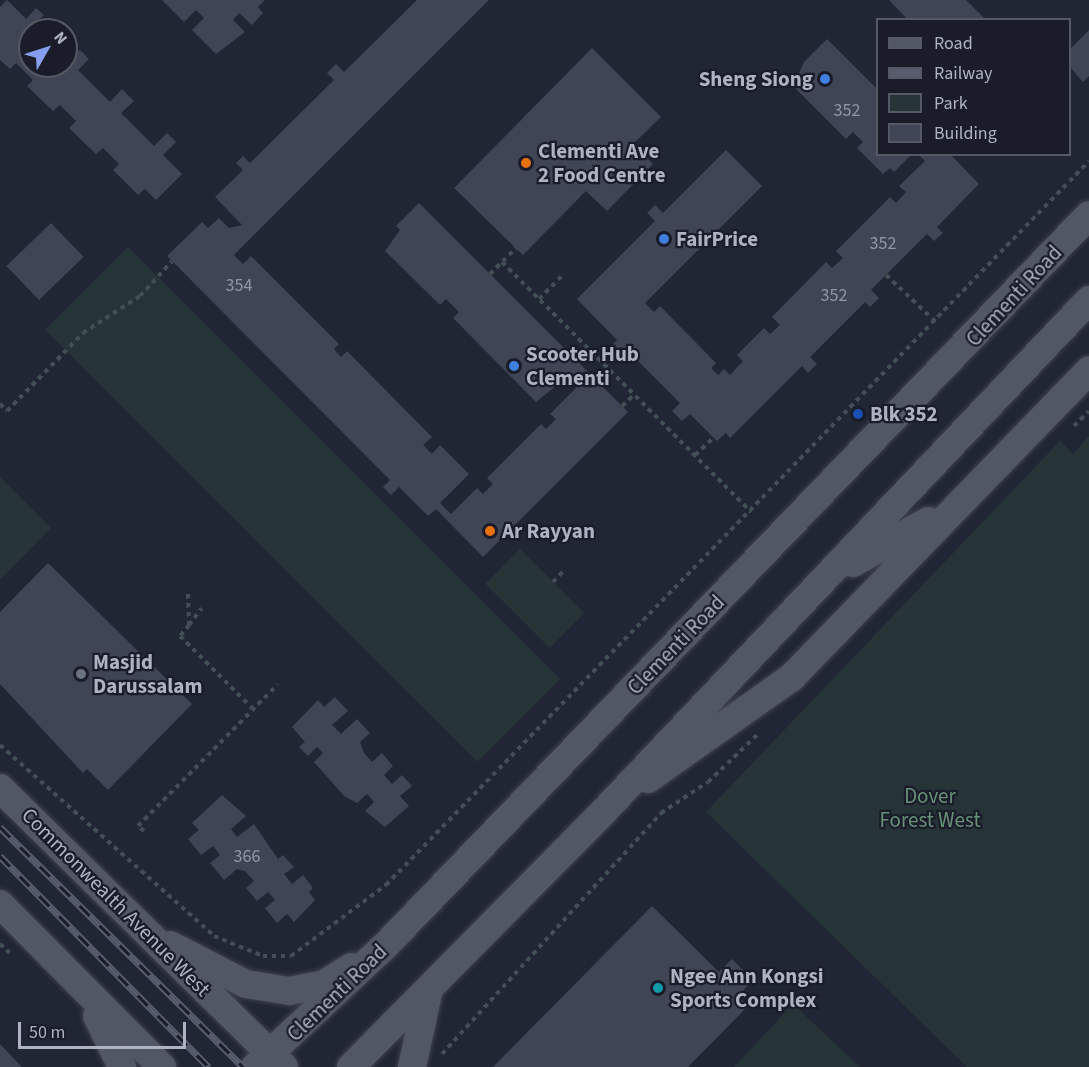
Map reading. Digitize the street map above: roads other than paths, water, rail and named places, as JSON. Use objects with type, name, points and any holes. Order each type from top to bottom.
[{"type":"main road","name":"Clementi Road","points":[[270,1063],[1089,215]]},
{"type":"main road","points":[[351,1067],[605,810],[822,584],[1089,300]]},
{"type":"main road","points":[[605,810],[792,677],[967,493],[1089,370]]},
{"type":"main road","points":[[822,584],[967,493]]},
{"type":"main road","name":"Commonwealth Avenue West","points":[[0,788],[149,935],[270,1063]]},
{"type":"main road","points":[[0,904],[162,1067]]},
{"type":"main road","points":[[149,935],[246,984],[289,991],[324,984],[386,945]]},
{"type":"main road","points":[[74,980],[122,1067]]},
{"type":"main road","points":[[423,1066],[429,989]]},
{"type":"railway","points":[[0,827],[243,1067]]},
{"type":"railway","points":[[0,856],[209,1067]]},
{"type":"place","name":"Sheng Siong","points":[[825,79]]},
{"type":"place","name":"Clementi Ave 2 Food Centre","points":[[526,163]]},
{"type":"place","name":"FairPrice","points":[[664,239]]},
{"type":"place","name":"Scooter Hub Clementi","points":[[514,366]]},
{"type":"place","name":"Blk 352","points":[[858,414]]},
{"type":"place","name":"Ar Rayyan","points":[[490,531]]},
{"type":"place","name":"Masjid Darussalam","points":[[81,674]]},
{"type":"place","name":"Ngee Ann Kongsi Sports Complex","points":[[658,988]]},
{"type":"park label","name":"Dover Forest West","points":[[930,808]]}]
